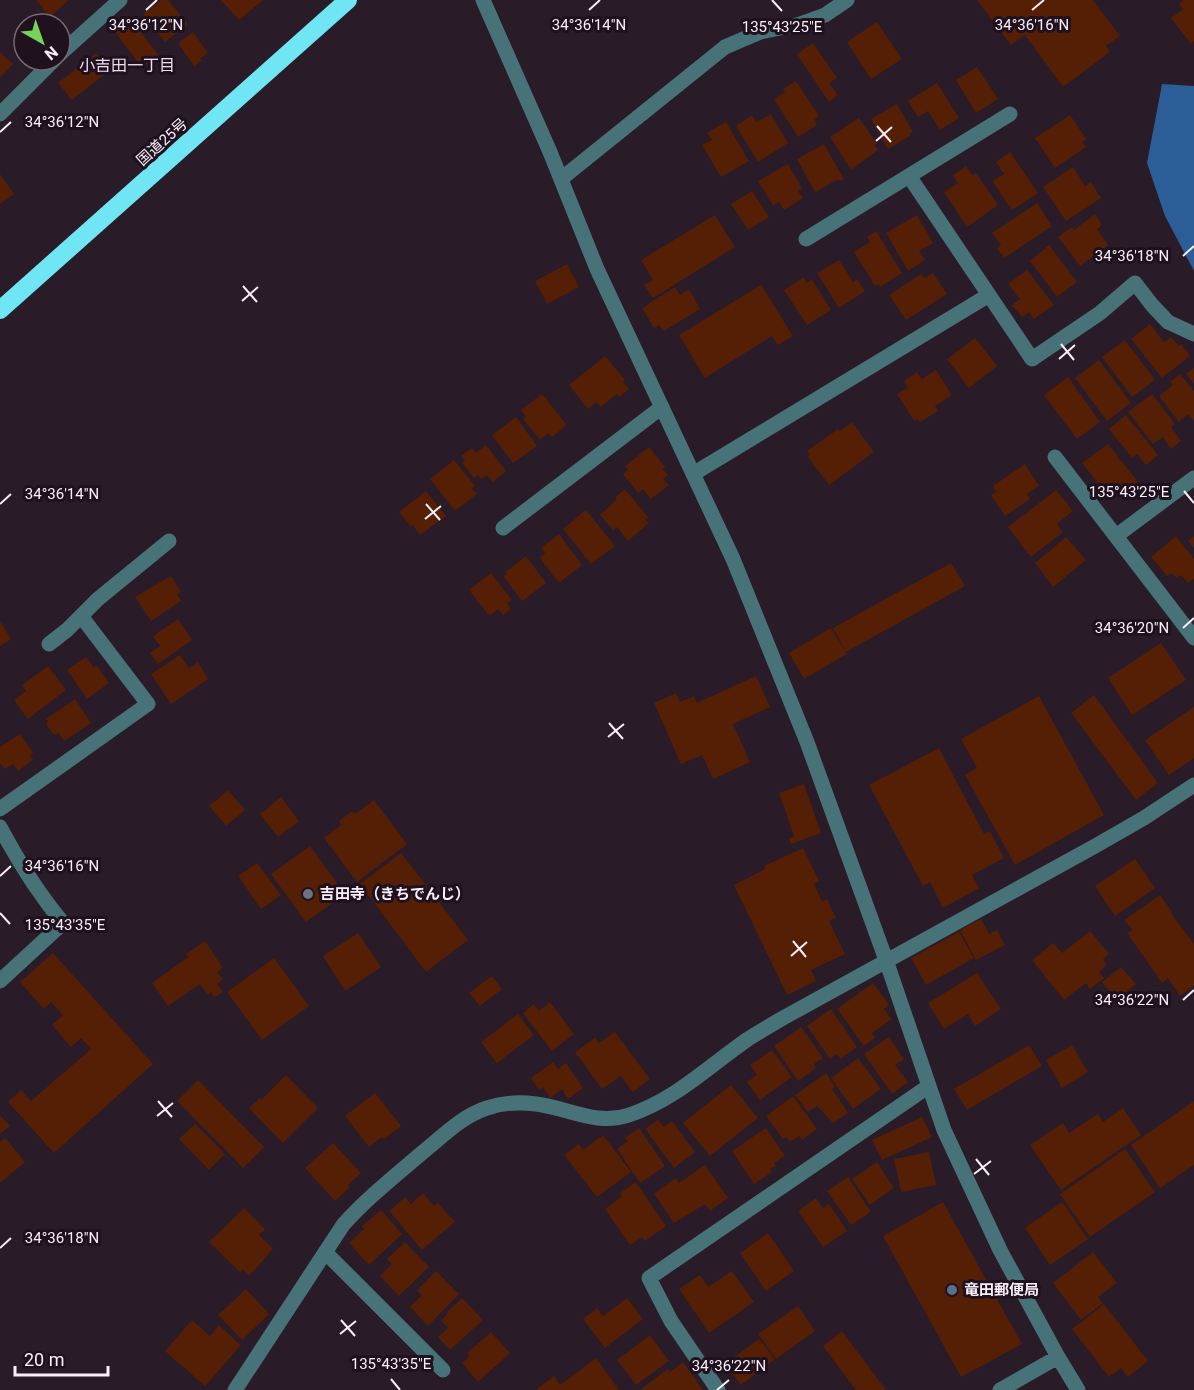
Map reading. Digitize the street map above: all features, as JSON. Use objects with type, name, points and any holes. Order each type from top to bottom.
[{"type":"highway","name":"国道25号","points":[[0,310],[348,0]]},
{"type":"street","points":[[72,43],[120,0]]},
{"type":"street","points":[[483,0],[561,179],[597,269],[733,559],[807,742],[886,960],[944,1130],[1000,1250],[1078,1390]]},
{"type":"street","points":[[561,179],[725,47],[760,32],[800,24],[825,15],[847,0]]},
{"type":"street","points":[[0,114],[42,72]]},
{"type":"street","points":[[806,239],[1010,114]]},
{"type":"street","points":[[909,176],[1032,359],[1100,313],[1135,283],[1168,322],[1194,334]]},
{"type":"street","points":[[693,474],[988,295]]},
{"type":"street","points":[[503,528],[662,407]]},
{"type":"street","points":[[1055,457],[1194,638]]},
{"type":"street","points":[[1116,536],[1194,478]]},
{"type":"street","points":[[49,644],[169,541]]},
{"type":"street","points":[[0,809],[148,704],[81,616]]},
{"type":"street","points":[[236,1390],[343,1226],[363,1203],[454,1126],[471,1115],[507,1104],[534,1104],[560,1108],[585,1117],[608,1120],[629,1115],[661,1102],[748,1039],[886,960],[1097,845],[1194,785]]},
{"type":"street","points":[[0,827],[14,854],[63,923],[0,981]]},
{"type":"street","points":[[718,1390],[671,1321],[649,1278],[929,1086]]},
{"type":"street","points":[[326,1252],[443,1370]]},
{"type":"street","points":[[1000,1390],[1058,1357]]},
{"type":"water","points":[[1162,84],[1194,86],[1194,271],[1165,216],[1147,163]]},
{"type":"building","points":[[36,0],[69,0],[56,12],[46,12]]},
{"type":"building","points":[[161,0],[168,0],[188,24],[165,42],[143,14]]},
{"type":"building","points":[[221,0],[263,0],[239,20]]},
{"type":"building","points":[[977,0],[1093,0],[1120,36],[1106,46],[1110,52],[1063,87],[1025,35],[1011,45]]},
{"type":"building","points":[[1184,0],[1194,0],[1194,41],[1191,44],[1171,18],[1183,9],[1179,4]]},
{"type":"building","points":[[132,20],[159,56],[142,68],[115,32]]},
{"type":"building","points":[[877,22],[902,59],[871,79],[847,42]]},
{"type":"building","points":[[193,32],[208,53],[194,66],[178,43]]},
{"type":"building","points":[[813,43],[837,78],[829,83],[838,95],[829,102],[797,54]]},
{"type":"building","points":[[0,52],[12,65],[0,78]]},
{"type":"building","points":[[96,53],[109,71],[72,100],[58,83]]},
{"type":"building","points":[[977,67],[998,99],[976,113],[956,80]]},
{"type":"building","points":[[796,81],[819,116],[814,120],[817,125],[798,137],[774,99],[785,92],[783,89]]},
{"type":"building","points":[[937,83],[959,118],[940,130],[928,111],[918,117],[908,101]]},
{"type":"building","points":[[897,104],[913,132],[888,149],[871,119]]},
{"type":"building","points":[[771,114],[788,143],[758,162],[736,126],[752,115],[756,122]]},
{"type":"building","points":[[1070,115],[1086,139],[1082,142],[1086,147],[1055,168],[1035,138]]},
{"type":"building","points":[[859,118],[877,144],[874,145],[878,150],[851,170],[830,137]]},
{"type":"building","points":[[726,122],[749,161],[721,177],[702,145],[712,140],[707,133]]},
{"type":"building","points":[[824,144],[844,179],[840,181],[839,179],[815,192],[797,159]]},
{"type":"building","points":[[1010,152],[1038,193],[1012,210],[992,181],[1004,174],[996,162]]},
{"type":"building","points":[[788,164],[802,188],[798,191],[803,198],[784,210],[779,202],[773,206],[758,181]]},
{"type":"building","points":[[966,166],[972,175],[976,173],[998,205],[967,227],[944,192],[958,183],[953,175]]},
{"type":"building","points":[[1073,167],[1085,186],[1091,182],[1101,198],[1066,221],[1043,187]]},
{"type":"building","points":[[0,174],[14,194],[0,204]]},
{"type":"building","points":[[752,191],[769,217],[748,230],[731,204]]},
{"type":"building","points":[[1037,203],[1052,226],[1004,258],[997,248],[1001,245],[992,233]]},
{"type":"building","points":[[1095,214],[1102,225],[1097,229],[1108,245],[1080,266],[1058,237],[1072,227],[1074,230]]},
{"type":"building","points":[[715,215],[735,247],[653,298],[644,285],[653,280],[641,260]]},
{"type":"building","points":[[917,215],[933,243],[919,251],[925,260],[908,271],[886,233]]},
{"type":"building","points":[[876,231],[902,273],[880,287],[879,284],[875,286],[854,252],[870,242],[867,237]]},
{"type":"building","points":[[1049,245],[1077,282],[1057,297],[1030,261]]},
{"type":"building","points":[[839,260],[853,282],[857,279],[865,291],[839,308],[817,273]]},
{"type":"building","points":[[567,264],[579,287],[547,304],[535,281]]},
{"type":"building","points":[[1027,270],[1054,305],[1034,319],[1029,312],[1022,317],[1012,305],[1020,299],[1008,284]]},
{"type":"building","points":[[933,273],[947,294],[906,320],[889,295],[921,274],[924,278]]},
{"type":"building","points":[[804,277],[807,283],[812,279],[831,310],[807,325],[784,290]]},
{"type":"building","points":[[761,285],[793,336],[778,345],[772,336],[705,378],[679,335]]},
{"type":"building","points":[[675,287],[680,295],[689,289],[700,309],[664,331],[659,325],[654,328],[642,308]]},
{"type":"building","points":[[1150,324],[1164,342],[1171,337],[1179,346],[1181,344],[1190,356],[1162,378],[1131,339]]},
{"type":"building","points":[[975,338],[997,366],[969,388],[947,359]]},
{"type":"building","points":[[1125,340],[1155,380],[1132,397],[1102,357]]},
{"type":"building","points":[[605,356],[625,380],[623,382],[629,389],[619,397],[617,394],[601,407],[596,402],[588,409],[569,385]]},
{"type":"building","points":[[1099,360],[1131,403],[1107,421],[1075,378]]},
{"type":"building","points":[[1194,368],[1194,384],[1186,374]]},
{"type":"building","points":[[936,370],[952,395],[935,406],[938,411],[920,422],[918,419],[914,421],[897,394],[908,388],[904,381],[917,372],[922,379]]},
{"type":"building","points":[[1180,374],[1194,391],[1194,421],[1188,414],[1179,422],[1159,396],[1173,385],[1170,382]]},
{"type":"building","points":[[1068,377],[1100,422],[1077,439],[1044,395]]},
{"type":"building","points":[[542,394],[567,425],[552,437],[548,433],[540,440],[523,419],[526,417],[521,410]]},
{"type":"building","points":[[1152,394],[1175,424],[1171,427],[1181,441],[1171,449],[1163,437],[1153,444],[1128,412]]},
{"type":"building","points":[[1126,415],[1158,455],[1146,465],[1137,454],[1132,458],[1109,429]]},
{"type":"building","points":[[516,417],[537,446],[513,463],[492,435]]},
{"type":"building","points":[[852,422],[874,452],[829,485],[808,457],[810,455],[807,451]]},
{"type":"building","points":[[1108,444],[1138,482],[1124,492],[1117,483],[1105,492],[1082,463]]},
{"type":"building","points":[[486,445],[506,471],[493,482],[487,475],[481,479],[478,475],[474,478],[462,463],[465,460],[461,456],[472,448],[476,453]]},
{"type":"building","points":[[649,447],[665,467],[663,469],[668,475],[663,479],[669,485],[651,499],[643,489],[638,493],[623,474],[628,470],[625,466]]},
{"type":"building","points":[[454,460],[475,486],[472,489],[477,494],[455,511],[430,479]]},
{"type":"building","points":[[1025,464],[1039,486],[1027,494],[1030,499],[1005,516],[991,495],[996,492],[993,486]]},
{"type":"building","points":[[625,489],[648,517],[645,519],[649,523],[628,541],[617,527],[613,530],[600,515]]},
{"type":"building","points":[[1056,490],[1073,511],[1057,524],[1063,532],[1031,557],[1008,527]]},
{"type":"building","points":[[426,491],[446,516],[420,535],[399,512]]},
{"type":"building","points":[[586,510],[615,546],[591,564],[563,529]]},
{"type":"building","points":[[559,534],[582,565],[559,583],[540,558],[545,553],[541,548]]},
{"type":"building","points":[[1176,536],[1194,559],[1194,579],[1188,583],[1181,575],[1177,578],[1172,573],[1167,576],[1151,557]]},
{"type":"building","points":[[1194,536],[1194,548],[1188,541]]},
{"type":"building","points":[[1066,537],[1086,560],[1053,587],[1035,563]]},
{"type":"building","points":[[526,556],[546,583],[522,601],[503,576]]},
{"type":"building","points":[[951,563],[965,586],[846,652],[833,628]]},
{"type":"building","points":[[491,573],[512,600],[507,603],[511,609],[503,615],[498,609],[491,615],[487,613],[469,590]]},
{"type":"building","points":[[171,576],[181,592],[177,594],[181,601],[151,621],[135,597]]},
{"type":"building","points":[[178,619],[192,640],[158,664],[150,653],[160,646],[153,636]]},
{"type":"building","points":[[0,621],[11,639],[0,646]]},
{"type":"building","points":[[831,628],[847,654],[804,679],[789,653]]},
{"type":"building","points":[[1161,643],[1186,680],[1132,715],[1108,678]]},
{"type":"building","points":[[180,655],[189,668],[198,662],[208,679],[171,704],[151,674]]},
{"type":"building","points":[[86,657],[94,668],[97,666],[109,683],[87,699],[67,670]]},
{"type":"building","points":[[48,666],[66,690],[28,719],[14,700],[26,691],[22,685]]},
{"type":"building","points":[[756,676],[770,707],[733,724],[750,762],[713,779],[702,755],[681,764],[654,703],[676,693],[680,702],[694,696],[697,703]]},
{"type":"building","points":[[1094,695],[1158,783],[1136,800],[1071,713]]},
{"type":"building","points":[[1039,696],[1104,815],[1015,865],[965,775],[977,768],[961,739]]},
{"type":"building","points":[[75,699],[91,723],[64,741],[59,733],[54,735],[46,724],[48,722],[46,719]]},
{"type":"building","points":[[1194,707],[1194,758],[1169,775],[1145,740]]},
{"type":"building","points":[[20,734],[33,753],[30,756],[33,760],[18,771],[13,764],[5,769],[0,763],[0,747]]},
{"type":"building","points":[[939,748],[984,834],[990,831],[1004,858],[972,875],[979,888],[943,908],[930,882],[923,886],[869,785]]},
{"type":"building","points":[[804,784],[821,833],[791,844],[789,839],[794,836],[779,793]]},
{"type":"building","points":[[228,790],[245,810],[226,826],[209,806]]},
{"type":"building","points":[[281,797],[299,821],[278,837],[260,814]]},
{"type":"building","points":[[374,800],[407,844],[357,882],[324,838],[341,825],[339,821],[352,811],[355,814]]},
{"type":"building","points":[[310,846],[345,894],[306,922],[271,874]]},
{"type":"building","points":[[803,848],[819,881],[814,884],[822,901],[827,899],[836,918],[829,921],[845,954],[811,970],[816,981],[787,995],[734,885],[765,869],[764,866]]},
{"type":"building","points":[[401,853],[468,940],[426,972],[360,884]]},
{"type":"building","points":[[1135,859],[1155,888],[1115,916],[1095,886]]},
{"type":"building","points":[[257,863],[281,895],[261,909],[238,876]]},
{"type":"building","points":[[1160,895],[1194,944],[1194,986],[1180,996],[1168,978],[1162,983],[1127,933],[1132,930],[1124,920]]},
{"type":"building","points":[[981,919],[989,934],[997,930],[1005,945],[976,960],[960,930]]},
{"type":"building","points":[[1090,931],[1109,954],[1103,959],[1107,965],[1099,972],[1104,978],[1090,989],[1086,983],[1064,1000],[1032,960],[1053,943],[1062,953]]},
{"type":"building","points":[[959,932],[974,958],[926,985],[911,958]]},
{"type":"building","points":[[358,933],[381,967],[345,991],[323,956]]},
{"type":"building","points":[[205,941],[223,968],[217,972],[223,980],[217,984],[223,992],[214,998],[211,992],[208,995],[200,984],[168,1006],[152,983],[188,957],[186,954]]},
{"type":"building","points":[[53,953],[153,1064],[54,1153],[8,1102],[21,1090],[31,1101],[91,1049],[81,1038],[71,1047],[52,1025],[63,1015],[51,1002],[44,1009],[20,982]]},
{"type":"building","points":[[274,958],[309,1006],[262,1040],[227,992]]},
{"type":"building","points":[[1121,967],[1136,984],[1117,1000],[1102,982]]},
{"type":"building","points":[[977,973],[1001,1009],[975,1026],[968,1014],[944,1029],[928,1003]]},
{"type":"building","points":[[492,976],[502,989],[480,1006],[469,993]]},
{"type":"building","points":[[873,983],[889,1005],[884,1009],[892,1019],[872,1033],[875,1038],[864,1046],[837,1009]]},
{"type":"building","points":[[550,1002],[574,1034],[552,1051],[523,1013],[534,1004],[539,1011]]},
{"type":"building","points":[[831,1009],[857,1047],[840,1059],[837,1054],[830,1059],[807,1026]]},
{"type":"building","points":[[518,1014],[534,1035],[497,1063],[481,1042]]},
{"type":"building","points":[[801,1027],[823,1058],[814,1064],[816,1068],[798,1081],[774,1046]]},
{"type":"building","points":[[615,1032],[650,1079],[633,1092],[621,1076],[602,1089],[575,1052],[595,1038],[599,1043]]},
{"type":"building","points":[[889,1037],[904,1059],[895,1065],[908,1082],[892,1094],[864,1054]]},
{"type":"building","points":[[1029,1045],[1042,1066],[967,1110],[954,1089]]},
{"type":"building","points":[[1072,1045],[1088,1072],[1062,1088],[1046,1060]]},
{"type":"building","points":[[772,1050],[792,1077],[760,1100],[747,1082],[757,1075],[750,1065]]},
{"type":"building","points":[[858,1058],[881,1089],[853,1109],[831,1078]]},
{"type":"building","points":[[553,1062],[558,1069],[566,1063],[583,1088],[568,1099],[562,1089],[550,1098],[543,1087],[539,1090],[531,1078]]},
{"type":"building","points":[[826,1073],[835,1087],[832,1089],[848,1113],[833,1123],[817,1106],[808,1112],[795,1095]]},
{"type":"building","points":[[286,1075],[318,1108],[283,1143],[249,1108],[260,1098],[261,1100]]},
{"type":"building","points":[[198,1080],[264,1147],[243,1168],[177,1101]]},
{"type":"building","points":[[731,1085],[758,1118],[710,1156],[683,1123]]},
{"type":"building","points":[[375,1093],[401,1126],[369,1147],[345,1116]]},
{"type":"building","points":[[793,1096],[817,1129],[802,1140],[799,1136],[790,1142],[786,1137],[783,1139],[766,1116]]},
{"type":"building","points":[[1194,1101],[1194,1165],[1160,1188],[1131,1145]]},
{"type":"building","points":[[1123,1108],[1141,1135],[1061,1190],[1030,1145],[1063,1123],[1069,1133],[1098,1114],[1103,1122]]},
{"type":"building","points":[[0,1115],[10,1126],[0,1134]]},
{"type":"building","points":[[922,1117],[932,1137],[882,1160],[872,1140]]},
{"type":"building","points":[[658,1120],[664,1127],[672,1121],[695,1152],[674,1168],[645,1129]]},
{"type":"building","points":[[195,1124],[225,1154],[209,1170],[179,1139]]},
{"type":"building","points":[[639,1128],[665,1166],[640,1183],[617,1149],[628,1141],[625,1138]]},
{"type":"building","points":[[766,1128],[785,1156],[774,1163],[776,1166],[770,1169],[772,1172],[754,1184],[732,1151]]},
{"type":"building","points":[[603,1135],[631,1172],[597,1197],[564,1155],[579,1144],[583,1150]]},
{"type":"building","points":[[5,1138],[25,1162],[0,1183],[0,1142]]},
{"type":"building","points":[[333,1143],[361,1173],[335,1201],[305,1168]]},
{"type":"building","points":[[1125,1149],[1155,1192],[1090,1237],[1060,1194]]},
{"type":"building","points":[[929,1152],[936,1185],[901,1192],[894,1159]]},
{"type":"building","points":[[877,1162],[894,1188],[870,1205],[852,1179]]},
{"type":"building","points":[[705,1165],[728,1198],[710,1211],[705,1204],[674,1223],[654,1194],[676,1178],[679,1183]]},
{"type":"building","points":[[848,1177],[871,1212],[851,1225],[827,1191]]},
{"type":"building","points":[[636,1182],[666,1226],[645,1241],[642,1237],[630,1245],[605,1209],[622,1196],[620,1193]]},
{"type":"building","points":[[423,1193],[434,1206],[438,1203],[455,1222],[422,1250],[389,1211],[405,1197],[411,1204]]},
{"type":"building","points":[[816,1198],[823,1208],[829,1204],[847,1231],[823,1247],[798,1211]]},
{"type":"building","name":"竜田郵便局","points":[[943,1202],[1022,1344],[961,1377],[883,1236]]},
{"type":"building","points":[[1062,1202],[1088,1239],[1050,1265],[1025,1228]]},
{"type":"building","points":[[244,1208],[265,1229],[259,1235],[273,1249],[249,1276],[243,1269],[240,1272],[209,1242]]},
{"type":"building","points":[[381,1210],[402,1234],[369,1265],[349,1243],[364,1229],[362,1226]]},
{"type":"building","points":[[768,1233],[794,1271],[766,1291],[740,1253]]},
{"type":"building","points":[[405,1242],[429,1267],[399,1296],[380,1276],[392,1264],[387,1259]]},
{"type":"building","points":[[1093,1252],[1117,1283],[1098,1297],[1103,1303],[1081,1320],[1053,1283]]},
{"type":"building","points":[[436,1271],[459,1294],[428,1326],[410,1307],[422,1295],[417,1290]]},
{"type":"building","points":[[732,1271],[754,1302],[709,1333],[679,1289],[700,1275],[708,1287]]},
{"type":"building","points":[[246,1289],[269,1314],[242,1340],[218,1315]]},
{"type":"building","points":[[462,1298],[483,1320],[450,1350],[438,1337],[448,1328],[441,1321]]},
{"type":"building","points":[[627,1298],[643,1319],[605,1348],[583,1319],[597,1308],[603,1316]]},
{"type":"building","points":[[1104,1304],[1148,1361],[1128,1377],[1121,1368],[1109,1377],[1072,1329]]},
{"type":"building","points":[[798,1306],[815,1331],[776,1359],[758,1334]]},
{"type":"building","points":[[192,1320],[210,1336],[219,1325],[241,1345],[205,1386],[165,1351]]},
{"type":"building","points":[[842,1331],[886,1390],[856,1390],[823,1346]]},
{"type":"building","points":[[491,1332],[510,1353],[478,1382],[462,1363],[470,1356],[467,1353]]},
{"type":"building","points":[[650,1335],[669,1361],[636,1385],[617,1360]]},
{"type":"building","points":[[759,1339],[775,1359],[741,1385],[725,1364]]},
{"type":"building","points":[[596,1358],[619,1390],[536,1390],[554,1376],[560,1385]]},
{"type":"building","points":[[683,1362],[703,1390],[643,1390],[642,1388],[668,1369],[670,1372]]},
{"type":"place","name":"吉田寺（きちでんじ）","points":[[308,894]]},
{"type":"place","name":"竜田郵便局","points":[[952,1290]]},
{"type":"district","name":"小吉田一丁目","points":[[127,65]]}]
